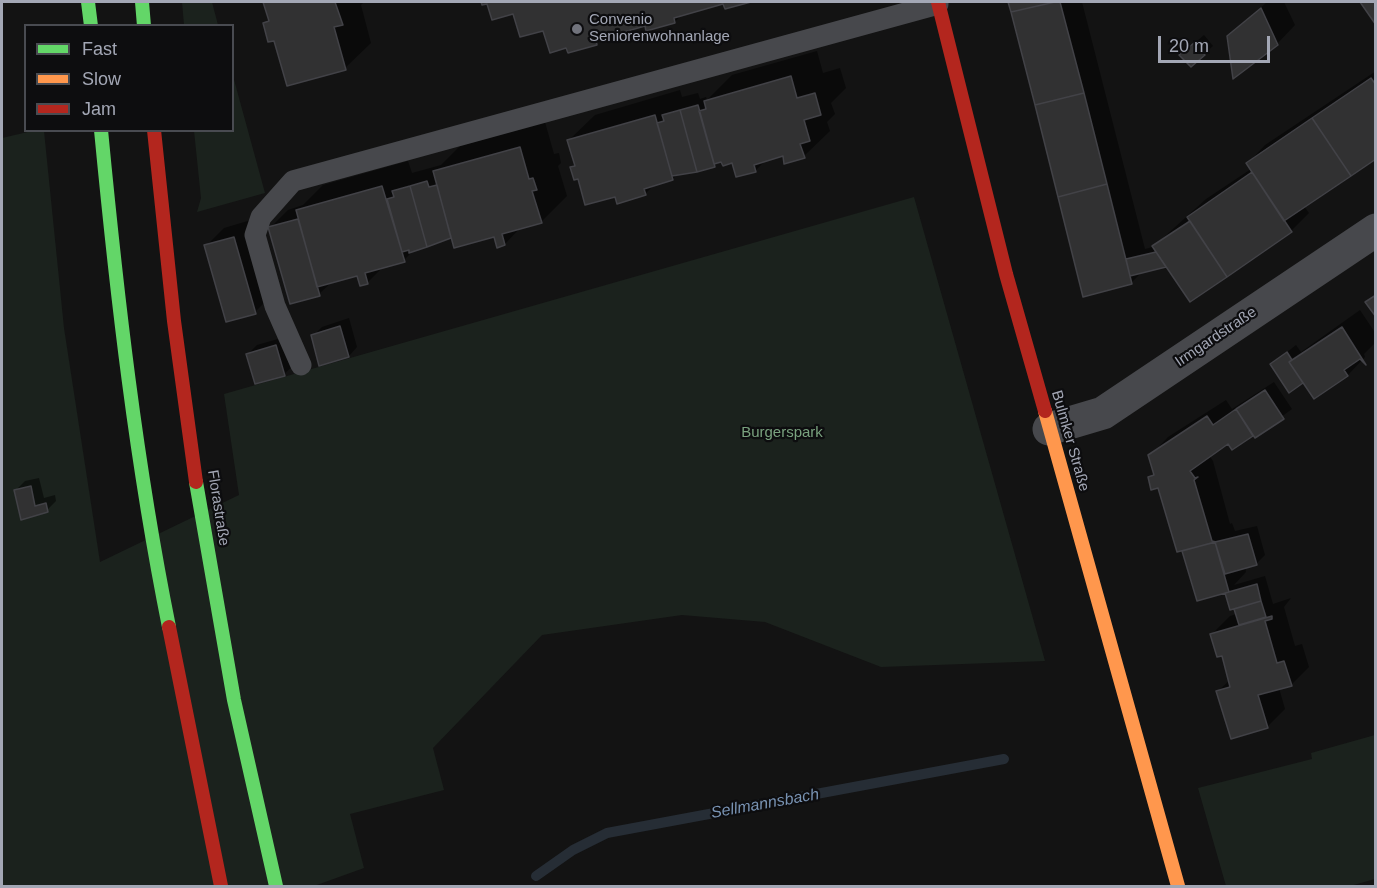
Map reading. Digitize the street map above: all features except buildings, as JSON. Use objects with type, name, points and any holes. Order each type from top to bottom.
[{"type":"main road","points":[[88,2],[91,24]]},
{"type":"main road","points":[[142,2],[144,24]]},
{"type":"main road","name":"Bulmker Straße","points":[[938,3],[1006,274],[1178,886]]},
{"type":"main road","points":[[101,132],[115,275],[149,530],[221,886]]},
{"type":"main road","name":"Florastraße","points":[[154,132],[181,380],[202,522],[241,730],[276,886]]},
{"type":"street","name":"Irmgardstraße","points":[[1049,429],[1103,413],[1376,230]]},
{"type":"lane","points":[[301,365],[275,306],[255,235],[261,217],[293,181],[938,3]]},
{"type":"green space","points":[[182,2],[212,2],[218,24],[184,24]]},
{"type":"green space","points":[[234,80],[265,193],[197,212],[201,198],[194,132],[234,132]]},
{"type":"green space","name":"Burgerspark","points":[[28,132],[44,132],[64,328],[100,562],[239,495],[224,394],[914,197],[1045,661],[881,667],[765,622],[682,615],[542,635],[433,748],[444,790],[350,814],[364,868],[314,886],[2,886],[2,138]]},
{"type":"green space","points":[[1375,735],[1375,879],[1350,886],[1226,886],[1198,788],[1312,759],[1311,753]]},
{"type":"waterway","name":"Sellmannsbach","points":[[536,876],[573,850],[607,833],[1004,759]]},
{"type":"traffic: fast","points":[[88,2],[91,24]]},
{"type":"traffic: fast","points":[[142,2],[144,24]]},
{"type":"traffic: fast","points":[[101,132],[137,442],[169,627]]},
{"type":"traffic: fast","points":[[196,482],[234,700],[276,886]]},
{"type":"traffic: slow","points":[[1045,411],[1178,886]]},
{"type":"traffic: jam","points":[[938,2],[1006,274],[1045,411]]},
{"type":"traffic: jam","points":[[154,132],[174,321],[196,482]]},
{"type":"traffic: jam","points":[[169,627],[221,886]]},
{"type":"place","name":"Convenio Seniorenwohnanlage","points":[[577,29]]}]
